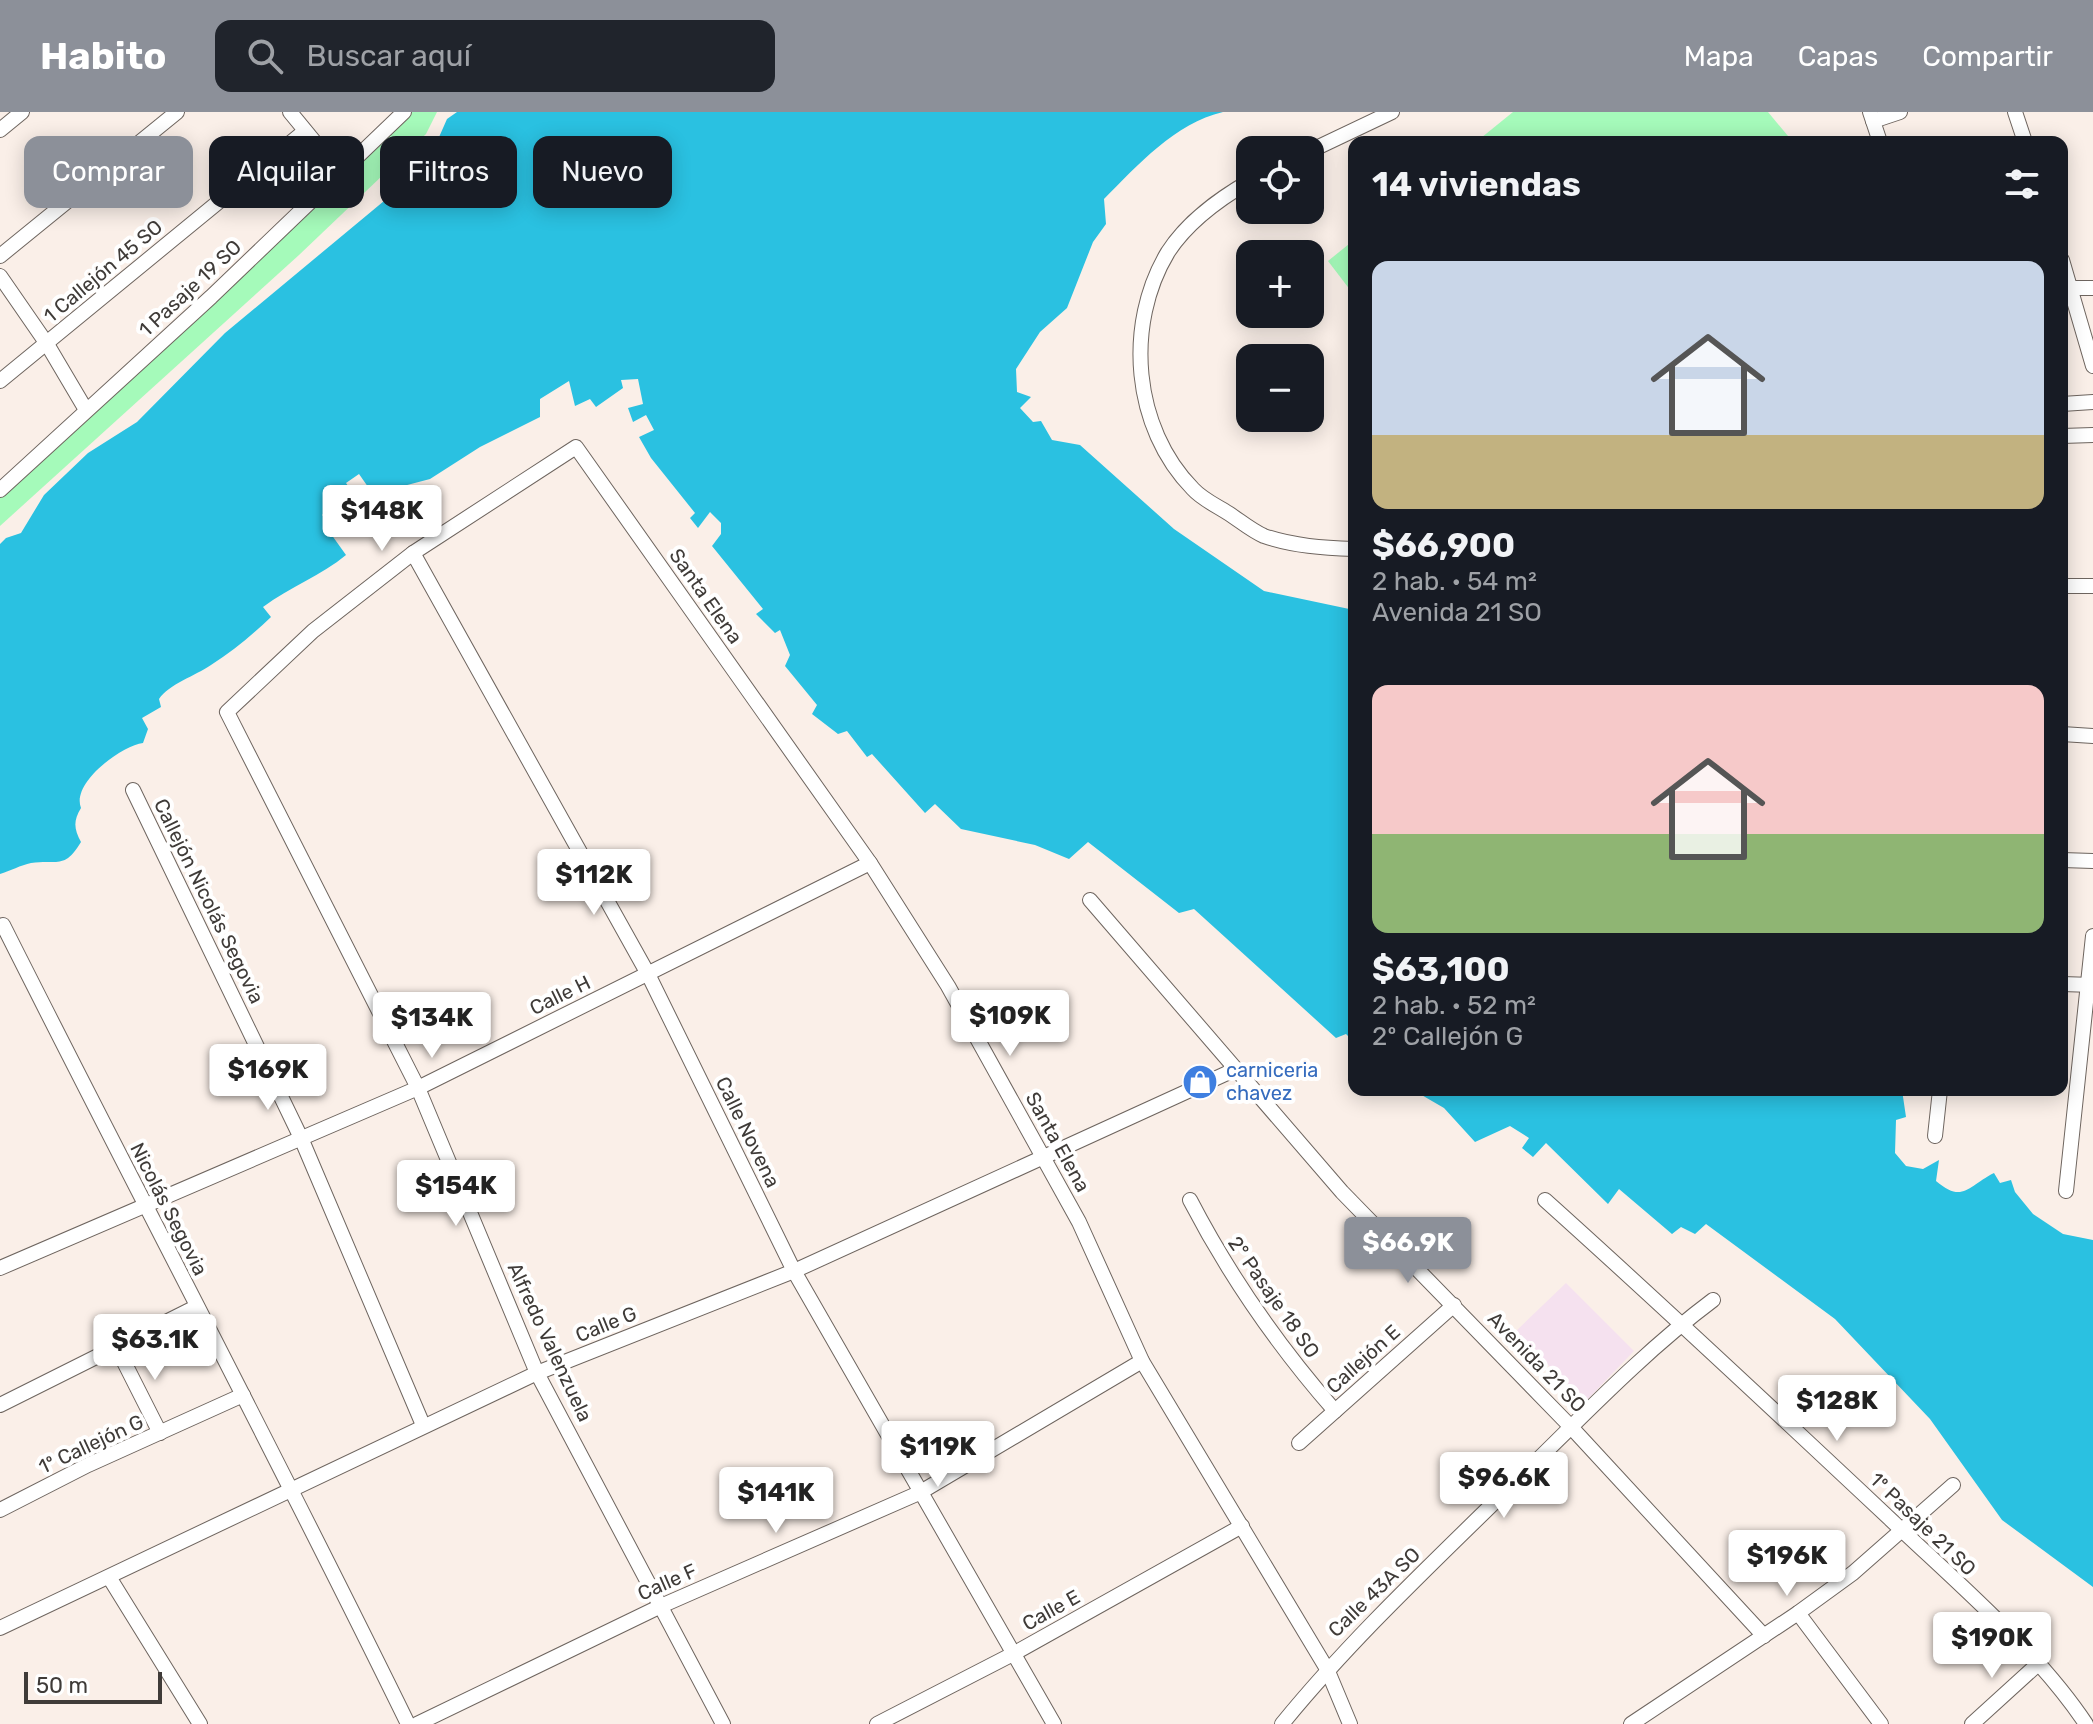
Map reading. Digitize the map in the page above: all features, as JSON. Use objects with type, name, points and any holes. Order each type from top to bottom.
[{"type":"street","points":[[0,130],[22,112]]},
{"type":"street","points":[[0,256],[177,112]]},
{"type":"street","points":[[290,112],[309,136]]},
{"type":"street","points":[[1324,144],[1392,112]]},
{"type":"street","points":[[1872,117],[1900,112]]},
{"type":"street","points":[[2015,112],[2023,136]]},
{"type":"street","name":"1 Pasaje 19 SO","points":[[364,150],[399,114]]},
{"type":"street","name":"1 Callejón 45 SO","points":[[0,381],[305,131]]},
{"type":"street","points":[[1236,189],[1211,204],[1168,252],[1143,317],[1140,376],[1151,422],[1168,458],[1194,491],[1262,535],[1313,548],[1348,549]]},
{"type":"street","name":"1 Pasaje 19 SO","points":[[0,490],[304,208]]},
{"type":"street","points":[[0,276],[47,344],[86,410]]},
{"type":"street","points":[[2068,279],[2093,366]]},
{"type":"street","points":[[2071,288],[2093,288]]},
{"type":"street","points":[[2068,404],[2093,402]]},
{"type":"street","points":[[2068,436],[2093,435]]},
{"type":"street","name":"Santa Elena","points":[[413,553],[576,447],[870,863],[948,986],[1079,1222],[1142,1361],[1327,1669],[1350,1724]]},
{"type":"street","name":"Alfredo Valenzuela","points":[[413,553],[313,631],[227,712],[418,1088],[537,1373],[723,1724]]},
{"type":"street","name":"Calle Novena","points":[[413,553],[648,974],[794,1271],[1054,1724]]},
{"type":"street","points":[[2068,586],[2093,586]]},
{"type":"street","points":[[2068,734],[2093,736]]},
{"type":"street","name":"Callejón Nicolás Segovia","points":[[133,790],[301,1138],[423,1425]]},
{"type":"street","points":[[2068,860],[2093,861]]},
{"type":"street","name":"Calle H","points":[[0,1268],[418,1088],[870,863]]},
{"type":"street","name":"Avenida 21 SO","points":[[1090,900],[1342,1192],[1571,1427],[1764,1636]]},
{"type":"street","name":"Nicolás Segovia","points":[[3,925],[196,1307],[293,1488],[408,1724]]},
{"type":"street","points":[[2066,1191],[2093,936]]},
{"type":"street","points":[[2068,984],[2090,985]]},
{"type":"street","name":"Calle G","points":[[0,1628],[537,1373],[794,1271],[1234,1070]]},
{"type":"street","points":[[1935,1136],[1939,1096]]},
{"type":"street","name":"2° Pasaje 18 SO","points":[[1190,1200],[1225,1264],[1278,1344],[1335,1411]]},
{"type":"street","name":"1º Pasaje 21 SO","points":[[1545,1200],[1682,1323],[1901,1530],[2038,1664],[2086,1724]]},
{"type":"street","name":"Calle 43A SO","points":[[1282,1724],[1327,1669],[1571,1427],[1682,1323],[1713,1300]]},
{"type":"street","name":"Callejón E","points":[[1299,1443],[1454,1305]]},
{"type":"street","points":[[0,1405],[196,1307]]},
{"type":"street","points":[[117,1348],[160,1433]]},
{"type":"street","name":"Calle F","points":[[417,1724],[661,1606],[919,1493],[1142,1361]]},
{"type":"street","name":"1º Callejón G","points":[[0,1510],[243,1395]]},
{"type":"street","points":[[1631,1724],[1853,1573],[1953,1485]]},
{"type":"street","name":"Calle E","points":[[877,1724],[1013,1654],[1242,1526]]},
{"type":"street","points":[[109,1577],[200,1724]]},
{"type":"street","points":[[1798,1613],[1881,1724]]},
{"type":"street","points":[[1972,1724],[2038,1664]]},
{"type":"shaded area","points":[[1566,1283],[1634,1351],[1585,1402],[1515,1332]]},
{"type":"green space","points":[[411,112],[437,112],[424,136],[385,136]]},
{"type":"green space","points":[[1513,112],[1768,112],[1788,136],[1483,136]]},
{"type":"green space","points":[[380,141],[380,178],[364,193],[364,156]]},
{"type":"green space","points":[[308,208],[348,208],[0,526],[0,495]]},
{"type":"green space","points":[[1348,245],[1348,287],[1328,261]]},
{"type":"water","points":[[457,112],[1223,112],[1173,135],[1104,199],[1106,224],[1093,242],[1067,308],[1040,332],[1016,369],[1017,392],[1031,397],[1020,408],[1033,422],[1041,421],[1052,440],[1080,445],[1174,529],[1264,591],[1348,609],[1348,1036],[1336,1038],[1194,909],[1179,913],[1088,842],[1069,859],[1035,845],[961,829],[935,804],[925,813],[872,754],[867,757],[847,731],[838,734],[812,714],[817,705],[785,666],[790,655],[780,630],[775,633],[756,614],[763,609],[712,546],[721,534],[721,523],[710,512],[698,528],[690,518],[695,513],[651,458],[639,437],[654,430],[646,415],[633,422],[628,408],[643,404],[638,379],[621,380],[623,388],[596,407],[590,399],[575,406],[569,381],[540,399],[540,417],[480,447],[430,479],[373,494],[359,474],[346,483],[351,490],[322,515],[336,528],[331,534],[346,555],[263,607],[271,617],[257,630],[219,660],[163,694],[159,699],[161,707],[142,718],[148,729],[143,743],[111,758],[83,788],[75,825],[81,842],[70,857],[60,862],[27,864],[0,874],[0,544],[6,538],[21,533],[44,495],[88,453],[137,422],[225,333],[380,204],[380,208],[517,208],[517,136],[440,136],[447,119]]},
{"type":"water","points":[[1423,1096],[1903,1096],[1906,1117],[1896,1120],[1895,1153],[1906,1166],[1923,1169],[1939,1160],[1936,1181],[1945,1188],[1959,1192],[1994,1173],[2000,1183],[2011,1180],[2015,1192],[2033,1214],[2063,1234],[2093,1240],[2093,1587],[2002,1520],[1930,1419],[1835,1319],[1706,1224],[1695,1234],[1681,1227],[1672,1234],[1619,1189],[1608,1204],[1546,1143],[1533,1157],[1522,1148],[1529,1138],[1510,1126],[1475,1142],[1444,1108]]},
{"type":"place","name":"carniceria chavez","points":[[1200,1082]]}]
